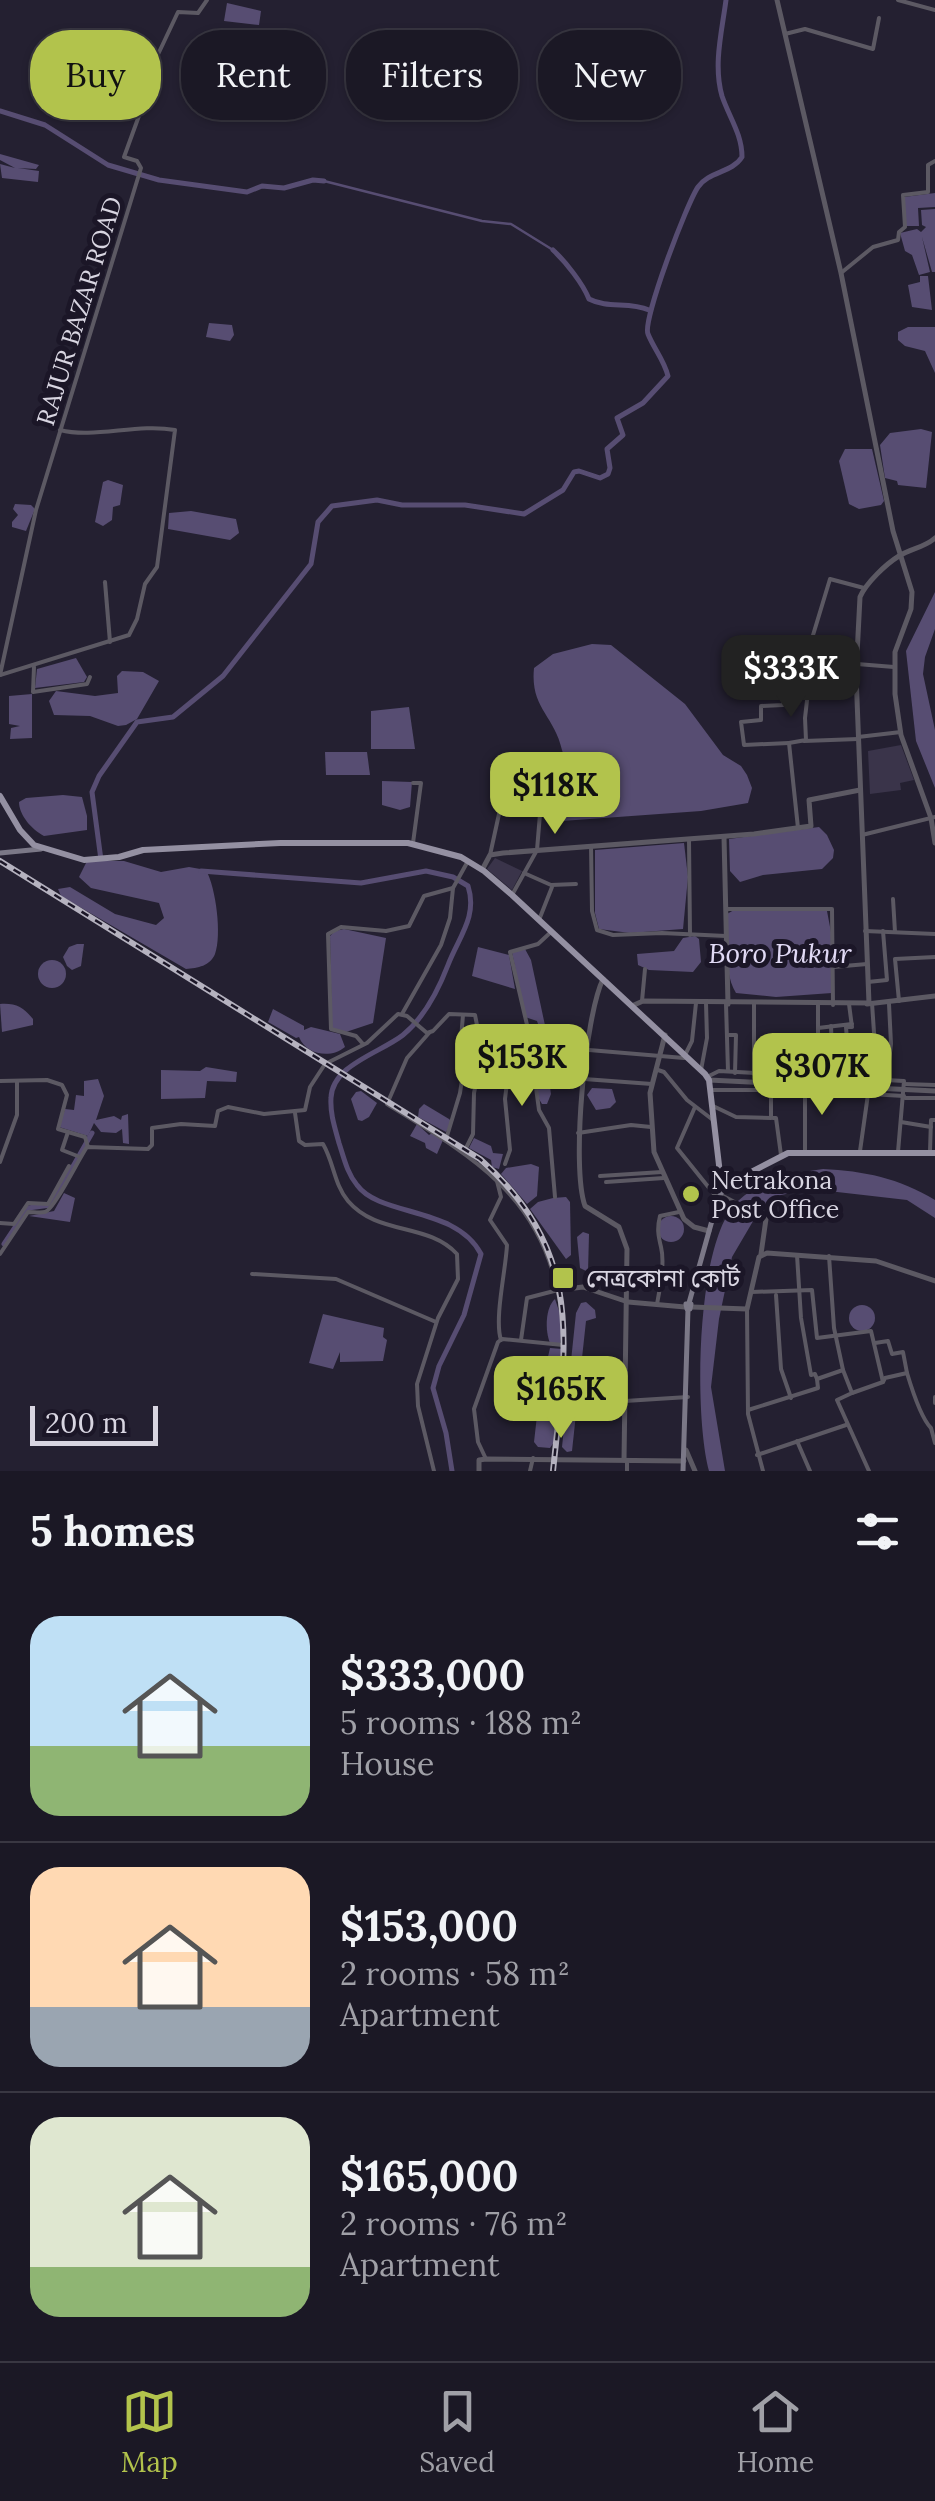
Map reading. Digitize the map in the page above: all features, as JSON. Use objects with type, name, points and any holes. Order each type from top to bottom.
[{"type":"main road","points":[[1,800],[20,830],[41,849]]},
{"type":"main road","points":[[0,853],[41,849],[84,860],[142,850],[261,844],[413,844],[442,850],[482,870],[512,895],[604,980],[638,1003],[664,1036],[708,1078],[720,1180],[726,1184]]},
{"type":"main road","points":[[683,1471],[690,1306],[708,1230],[726,1184],[781,1155],[932,1153]]},
{"type":"street","name":"RAJUR BAZAR ROAD","points":[[0,675],[36,510],[140,171],[137,162],[124,157],[148,92],[145,82],[178,12],[198,13],[206,0]]},
{"type":"street","points":[[777,0],[841,272],[899,555],[912,596],[894,667],[901,732],[933,818],[935,844]]},
{"type":"street","points":[[898,0],[935,10]]},
{"type":"street","points":[[785,34],[804,28],[873,49],[879,18]]},
{"type":"street","points":[[841,272],[873,247],[899,238],[898,233],[905,227],[903,195],[928,192],[928,165],[935,161]]},
{"type":"street","points":[[0,675],[128,635],[134,627],[145,584],[157,567],[175,430],[125,428],[80,434],[60,430]]},
{"type":"street","points":[[877,1078],[865,931],[856,664],[858,613],[864,588],[899,555],[935,538]]},
{"type":"street","points":[[804,741],[808,655],[829,581],[837,579],[864,588]]},
{"type":"street","points":[[105,582],[110,642]]},
{"type":"street","points":[[856,664],[894,667]]},
{"type":"street","points":[[34,666],[33,692],[87,684],[90,677]]},
{"type":"street","points":[[809,686],[786,684],[783,705],[761,706],[761,720],[741,722],[744,745],[901,732]]},
{"type":"street","points":[[789,743],[798,828]]},
{"type":"street","points":[[512,895],[537,850],[537,767]]},
{"type":"street","points":[[482,870],[490,855],[499,814],[497,779]]},
{"type":"street","points":[[413,782],[421,783],[413,844]]},
{"type":"street","points":[[490,855],[798,828],[812,825],[809,800],[860,790]]},
{"type":"street","points":[[862,835],[933,818]]},
{"type":"street","points":[[724,837],[728,1072]]},
{"type":"street","points":[[690,840],[690,935]]},
{"type":"street","points":[[591,846],[593,918],[598,930],[612,935],[726,936]]},
{"type":"street","points":[[404,1015],[442,945],[450,918],[452,888],[468,862]]},
{"type":"street","points":[[524,873],[552,884],[576,884]]},
{"type":"street","points":[[538,920],[552,884]]},
{"type":"street","points":[[363,1044],[356,1036],[331,1029],[328,934],[341,927],[386,931],[409,926],[424,896],[452,888]]},
{"type":"street","points":[[893,898],[895,932]]},
{"type":"street","points":[[726,908],[832,909],[832,1004]]},
{"type":"street","points":[[865,931],[935,934]]},
{"type":"street","points":[[868,982],[887,980],[883,931]]},
{"type":"street","points":[[551,932],[538,944],[510,952],[528,1029],[539,1110],[550,1128],[555,1197]]},
{"type":"street","points":[[898,1001],[895,959],[935,957]]},
{"type":"street","points":[[833,967],[867,964]]},
{"type":"street","points":[[645,970],[638,1003],[869,1004],[935,996]]},
{"type":"street","points":[[604,980],[598,992],[578,1133],[583,1202],[619,1227],[625,1238],[626,1471]]},
{"type":"street","points":[[589,1050],[688,1058],[696,1002]]},
{"type":"street","points":[[887,1078],[891,1044],[889,1002]]},
{"type":"street","points":[[701,1070],[707,1038],[706,1003]]},
{"type":"street","points":[[754,1004],[754,1074]]},
{"type":"street","points":[[850,1004],[852,1024]]},
{"type":"street","points":[[818,1005],[818,1081]]},
{"type":"street","points":[[86,1145],[148,1148],[152,1145],[151,1130],[156,1126],[213,1126],[217,1124],[218,1112],[225,1108],[264,1114],[295,1112],[307,1108],[310,1087],[325,1064],[363,1044],[398,1014],[428,1033]]},
{"type":"street","points":[[464,1152],[474,1128],[474,1092],[484,1046],[480,1044],[478,1017],[450,1014],[406,1058],[387,1104],[496,1176],[541,1236],[558,1290],[563,1345],[501,1340]]},
{"type":"street","points":[[447,1136],[460,1094],[468,1040],[461,1039],[464,1014]]},
{"type":"street","points":[[818,1028],[852,1024]]},
{"type":"street","points":[[850,1077],[846,1028],[852,1024]]},
{"type":"street","points":[[831,1026],[834,1077]]},
{"type":"street","points":[[728,1035],[736,1035],[735,1073]]},
{"type":"street","points":[[664,1036],[652,1084],[654,1152],[688,1224],[708,1230]]},
{"type":"street","points":[[480,1040],[528,1044]]},
{"type":"street","points":[[505,1164],[510,1150],[504,1099],[512,1043]]},
{"type":"street","points":[[510,1062],[530,1063]]},
{"type":"street","points":[[654,1070],[668,1075],[695,1108],[712,1120]]},
{"type":"street","points":[[708,1078],[718,1071],[869,1090],[935,1091]]},
{"type":"street","points":[[710,1090],[805,1088],[834,1077],[904,1081],[898,1152]]},
{"type":"street","points":[[708,1078],[851,1092]]},
{"type":"street","points":[[584,1079],[652,1084]]},
{"type":"street","points":[[0,1081],[47,1080],[62,1085],[66,1101],[58,1129],[85,1136],[86,1145],[52,1208],[28,1212],[0,1254]]},
{"type":"street","points":[[0,1162],[17,1114],[17,1082]]},
{"type":"street","points":[[805,1088],[805,1152]]},
{"type":"street","points":[[771,1090],[771,1118]]},
{"type":"street","points":[[860,1151],[869,1090]]},
{"type":"street","points":[[711,1105],[736,1117],[776,1118],[781,1155]]},
{"type":"street","points":[[695,1108],[678,1148],[719,1197],[766,1220],[747,1309],[748,1410],[763,1471]]},
{"type":"street","points":[[295,1112],[299,1141],[323,1144],[336,1183],[362,1215],[384,1226],[441,1240],[457,1254],[458,1279],[425,1352],[416,1396],[434,1471]]},
{"type":"street","points":[[932,1153],[931,1120],[935,1120]]},
{"type":"street","points":[[900,1122],[931,1127]]},
{"type":"street","points":[[578,1133],[632,1125],[651,1127]]},
{"type":"street","points":[[68,1132],[62,1150],[78,1156]]},
{"type":"street","points":[[0,1223],[14,1224],[28,1202],[48,1204],[69,1166]]},
{"type":"street","points":[[600,1176],[663,1175]]},
{"type":"street","points":[[606,1182],[663,1175]]},
{"type":"street","points":[[486,1459],[478,1442],[474,1410],[501,1340],[500,1285],[507,1245],[490,1220],[500,1197],[496,1176]]},
{"type":"street","points":[[657,1304],[662,1252],[658,1220],[660,1216],[680,1212]]},
{"type":"street","points":[[761,1254],[876,1261],[935,1280]]},
{"type":"street","points":[[748,1410],[818,1388],[815,1374],[811,1375],[798,1291],[797,1254]]},
{"type":"street","points":[[829,1256],[835,1336],[852,1393]]},
{"type":"street","points":[[252,1274],[336,1279],[436,1322]]},
{"type":"street","points":[[522,1340],[527,1298],[558,1290],[583,1287],[628,1302],[747,1309]]},
{"type":"street","points":[[751,1292],[812,1290],[816,1338],[872,1332],[883,1382]]},
{"type":"street","points":[[776,1292],[781,1369],[791,1398]]},
{"type":"street","points":[[875,1343],[888,1341],[892,1354],[902,1351],[914,1396],[935,1443]]},
{"type":"street","points":[[817,1379],[844,1370]]},
{"type":"street","points":[[869,1471],[837,1400],[885,1378],[907,1373]]},
{"type":"street","points":[[625,1401],[688,1397]]},
{"type":"street","points":[[757,1455],[846,1425]]},
{"type":"street","points":[[797,1441],[810,1471]]},
{"type":"street","points":[[686,1450],[695,1471]]},
{"type":"street","points":[[530,1471],[532,1458]]},
{"type":"street","points":[[479,1471],[479,1460],[486,1459],[684,1460]]},
{"type":"shaded area","points":[[901,745],[914,780],[900,783],[901,790],[870,794],[868,751]]},
{"type":"shaded area","points":[[495,858],[522,871],[512,890],[487,869]]},
{"type":"water","points":[[227,3],[261,11],[259,25],[224,21]]},
{"type":"water","points":[[0,154],[39,165],[36,169],[18,168],[39,171],[38,182],[2,178],[0,164],[15,168],[0,160]]},
{"type":"water","points":[[935,193],[935,207],[918,208],[919,226],[906,226],[904,197]]},
{"type":"water","points":[[935,209],[935,272],[922,237],[930,272],[919,275],[900,233],[917,229],[921,232],[926,227],[922,225],[921,210]]},
{"type":"water","points":[[920,276],[928,276],[932,310],[912,307],[908,285],[920,282]]},
{"type":"water","points":[[209,323],[232,325],[234,335],[230,341],[206,337]]},
{"type":"water","points":[[908,327],[935,327],[935,373],[925,351],[898,340],[898,332]]},
{"type":"water","points":[[921,429],[932,432],[926,488],[898,485],[897,481],[885,478],[880,445],[890,433]]},
{"type":"water","points":[[845,449],[872,449],[884,501],[881,505],[859,509],[849,504],[839,461]]},
{"type":"water","points":[[103,482],[123,485],[120,505],[113,507],[112,520],[103,526],[95,522]]},
{"type":"water","points":[[15,504],[35,509],[26,531],[12,527],[18,515],[13,509]]},
{"type":"water","points":[[191,511],[236,519],[239,533],[230,540],[168,529],[169,513]]},
{"type":"water","points":[[935,592],[935,629],[923,674],[935,730],[935,788],[916,741],[906,651]]},
{"type":"water","points":[[592,644],[611,645],[685,704],[723,755],[741,766],[747,775],[752,788],[748,803],[701,811],[562,821],[566,766],[558,738],[536,693],[534,668],[553,654]]},
{"type":"water","points":[[76,658],[87,677],[84,682],[35,688],[37,669]]},
{"type":"water","points":[[122,671],[143,672],[159,681],[137,719],[118,726],[90,716],[54,715],[49,701],[56,691],[95,696],[118,693],[117,676]]},
{"type":"water","points":[[32,694],[32,738],[10,739],[11,728],[20,726],[9,724],[9,696]]},
{"type":"water","points":[[409,707],[415,749],[371,749],[371,711]]},
{"type":"water","points":[[325,752],[367,752],[370,775],[326,775]]},
{"type":"water","points":[[382,781],[412,782],[410,807],[400,810],[382,805]]},
{"type":"water","points":[[82,797],[87,830],[44,836],[21,812],[19,802],[26,798]]},
{"type":"water","points":[[819,827],[834,850],[833,858],[822,869],[763,875],[740,882],[730,871],[729,839]]},
{"type":"water","points":[[684,843],[688,877],[683,929],[630,933],[599,929],[595,913],[595,850]]},
{"type":"water","points":[[87,861],[124,861],[161,872],[189,867],[206,870],[218,924],[213,958],[203,966],[186,969],[61,896],[58,889],[70,887],[115,914],[156,925],[164,918],[159,903],[91,888],[79,877]]},
{"type":"water","name":"Boro Pukur","points":[[734,910],[827,911],[834,948],[832,993],[776,997],[736,993],[727,955],[727,914]]},
{"type":"water","points":[[344,929],[386,938],[373,1023],[346,1032],[332,1030],[330,936]]},
{"type":"water","points":[[683,938],[699,939],[701,962],[693,972],[649,970],[638,965],[637,954],[674,951]]},
{"type":"water","points":[[84,944],[81,966],[72,970],[63,957],[69,947]]},
{"type":"water","points":[[478,947],[509,955],[515,989],[472,976]]},
{"type":"water","points":[[525,949],[531,960],[546,1030],[540,1030],[537,1021],[525,1017],[512,952]]},
{"type":"water","points":[[52,960],[62,964],[66,974],[62,984],[52,988],[42,984],[38,974],[42,964]]},
{"type":"water","points":[[0,1004],[22,1009],[33,1019],[33,1025],[2,1032]]},
{"type":"water","points":[[273,1009],[304,1026],[304,1030],[311,1027],[340,1034],[345,1047],[333,1053],[307,1048],[299,1037],[268,1022]]},
{"type":"water","points":[[537,1046],[543,1052],[542,1069],[548,1073],[551,1094],[547,1104],[539,1099],[530,1052]]},
{"type":"water","points":[[206,1067],[237,1072],[236,1082],[207,1081],[205,1098],[161,1099],[161,1070],[200,1071]]},
{"type":"water","points":[[98,1079],[104,1096],[96,1120],[114,1116],[121,1120],[128,1114],[129,1144],[123,1143],[122,1129],[116,1133],[101,1132],[94,1123],[88,1136],[59,1127],[65,1109],[74,1110],[76,1095],[84,1096],[84,1081]]},
{"type":"water","points":[[592,1088],[612,1089],[616,1102],[610,1108],[596,1110],[587,1095]]},
{"type":"water","points":[[361,1091],[377,1103],[362,1121],[358,1120],[351,1099]]},
{"type":"water","points":[[424,1104],[452,1122],[446,1132],[418,1117]]},
{"type":"water","points":[[417,1124],[429,1135],[443,1140],[437,1154],[410,1136]]},
{"type":"water","points":[[474,1138],[491,1146],[493,1153],[503,1154],[499,1169],[469,1148]]},
{"type":"water","points":[[531,1164],[539,1167],[537,1196],[527,1204],[501,1174],[506,1168]]},
{"type":"water","points":[[823,1169],[867,1174],[908,1186],[935,1200],[935,1218],[907,1200],[811,1189],[781,1195],[759,1211],[732,1257],[719,1319],[711,1387],[725,1471],[709,1471],[701,1412],[702,1331],[713,1252],[724,1222],[738,1201],[757,1187],[788,1175]]},
{"type":"water","points":[[64,1193],[75,1198],[70,1222],[29,1216],[54,1211]]},
{"type":"water","points":[[566,1197],[570,1202],[571,1255],[566,1259],[530,1209],[553,1198]]},
{"type":"water","points":[[671,1216],[680,1220],[684,1229],[680,1238],[671,1242],[662,1238],[658,1229],[662,1220]]},
{"type":"water","points":[[583,1232],[589,1234],[588,1272],[580,1268],[577,1237]]},
{"type":"water","points":[[555,1299],[562,1320],[560,1344],[550,1343],[547,1332],[548,1314]]},
{"type":"water","points":[[586,1302],[595,1310],[596,1318],[586,1321],[572,1451],[567,1452],[562,1447],[576,1313],[581,1303]]},
{"type":"water","points":[[862,1305],[871,1309],[875,1318],[871,1327],[862,1331],[853,1327],[849,1318],[853,1309]]},
{"type":"water","points":[[323,1314],[384,1328],[383,1337],[387,1340],[383,1361],[340,1362],[340,1352],[333,1369],[309,1363]]},
{"type":"water","points":[[550,1348],[562,1349],[564,1353],[559,1386],[546,1389],[559,1392],[550,1448],[538,1447],[534,1442]]},
{"type":"waterway","points":[[101,860],[92,792],[99,776],[137,722],[173,717],[223,676],[311,564],[318,522],[332,506],[377,500],[402,505],[465,505],[524,514],[563,490],[574,472],[600,478],[608,474],[607,449],[623,435],[617,418],[643,403],[668,376],[648,334],[648,325],[685,215],[698,187],[742,157],[738,133],[719,84],[726,0]]},
{"type":"waterway","points":[[0,111],[45,125],[108,165],[159,180],[247,192],[262,186],[284,188],[324,181]]},
{"type":"waterway","points":[[324,181],[482,221],[511,224],[553,250]]},
{"type":"waterway","points":[[553,250],[574,273],[589,299],[649,310]]},
{"type":"waterway","points":[[201,871],[361,883],[426,871],[453,877],[468,886],[469,918],[430,1003],[403,1035],[348,1068],[333,1087],[331,1098],[339,1143],[357,1185],[383,1203],[454,1227],[481,1254],[464,1315],[439,1366],[433,1388],[452,1471]]},
{"type":"waterway","points":[[4,1244],[28,1208],[51,1205],[92,1133]]},
{"type":"railway","points":[[0,861],[480,1159],[514,1194],[538,1230],[553,1266],[561,1303],[564,1341],[553,1471]]},
{"type":"place","name":"Netrakona Post Office","points":[[691,1194]]},
{"type":"place","name":"নেত্রকোনা কোর্ট","points":[[563,1278]]}]
